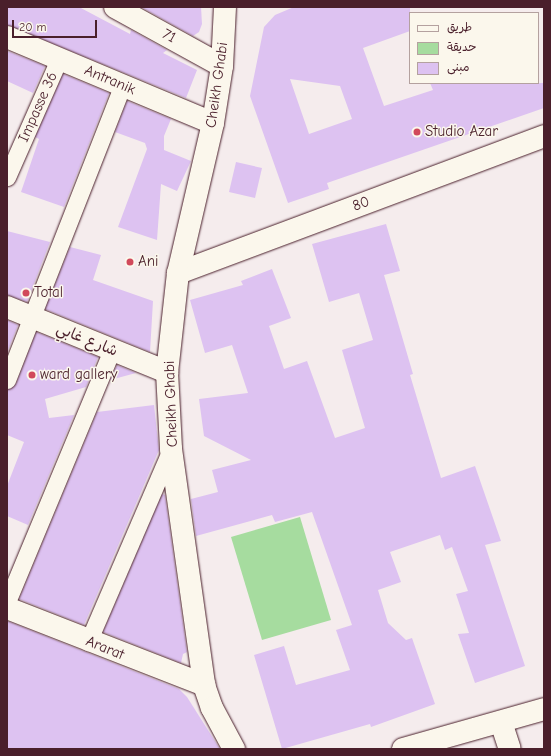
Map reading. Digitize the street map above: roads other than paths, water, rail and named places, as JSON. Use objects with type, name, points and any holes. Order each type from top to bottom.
[{"type":"street","name":"71","points":[[115,7],[222,66]]},
{"type":"street","name":"Cheikh Ghabi","points":[[225,7],[222,66],[213,123],[178,273],[167,372],[171,449],[204,685],[229,746]]},
{"type":"street","name":"Antranik","points":[[7,37],[213,123]]},
{"type":"street","name":"Impasse 36","points":[[7,177],[59,59]]},
{"type":"street","points":[[7,380],[122,86]]},
{"type":"street","name":"80","points":[[178,273],[544,136]]},
{"type":"street","name":"شارع غابي","points":[[7,307],[167,372]]},
{"type":"street","points":[[7,602],[112,350]]},
{"type":"street","points":[[88,642],[171,449]]},
{"type":"street","name":"Ararat","points":[[7,608],[88,642],[204,685]]},
{"type":"street","points":[[403,749],[544,709]]},
{"type":"street","points":[[501,722],[510,749]]},
{"type":"place","name":"Studio Azar","points":[[417,132]]},
{"type":"place","name":"Ani","points":[[130,262]]},
{"type":"place","name":"Total","points":[[26,293]]},
{"type":"place","name":"ward gallery","points":[[32,375]]}]
